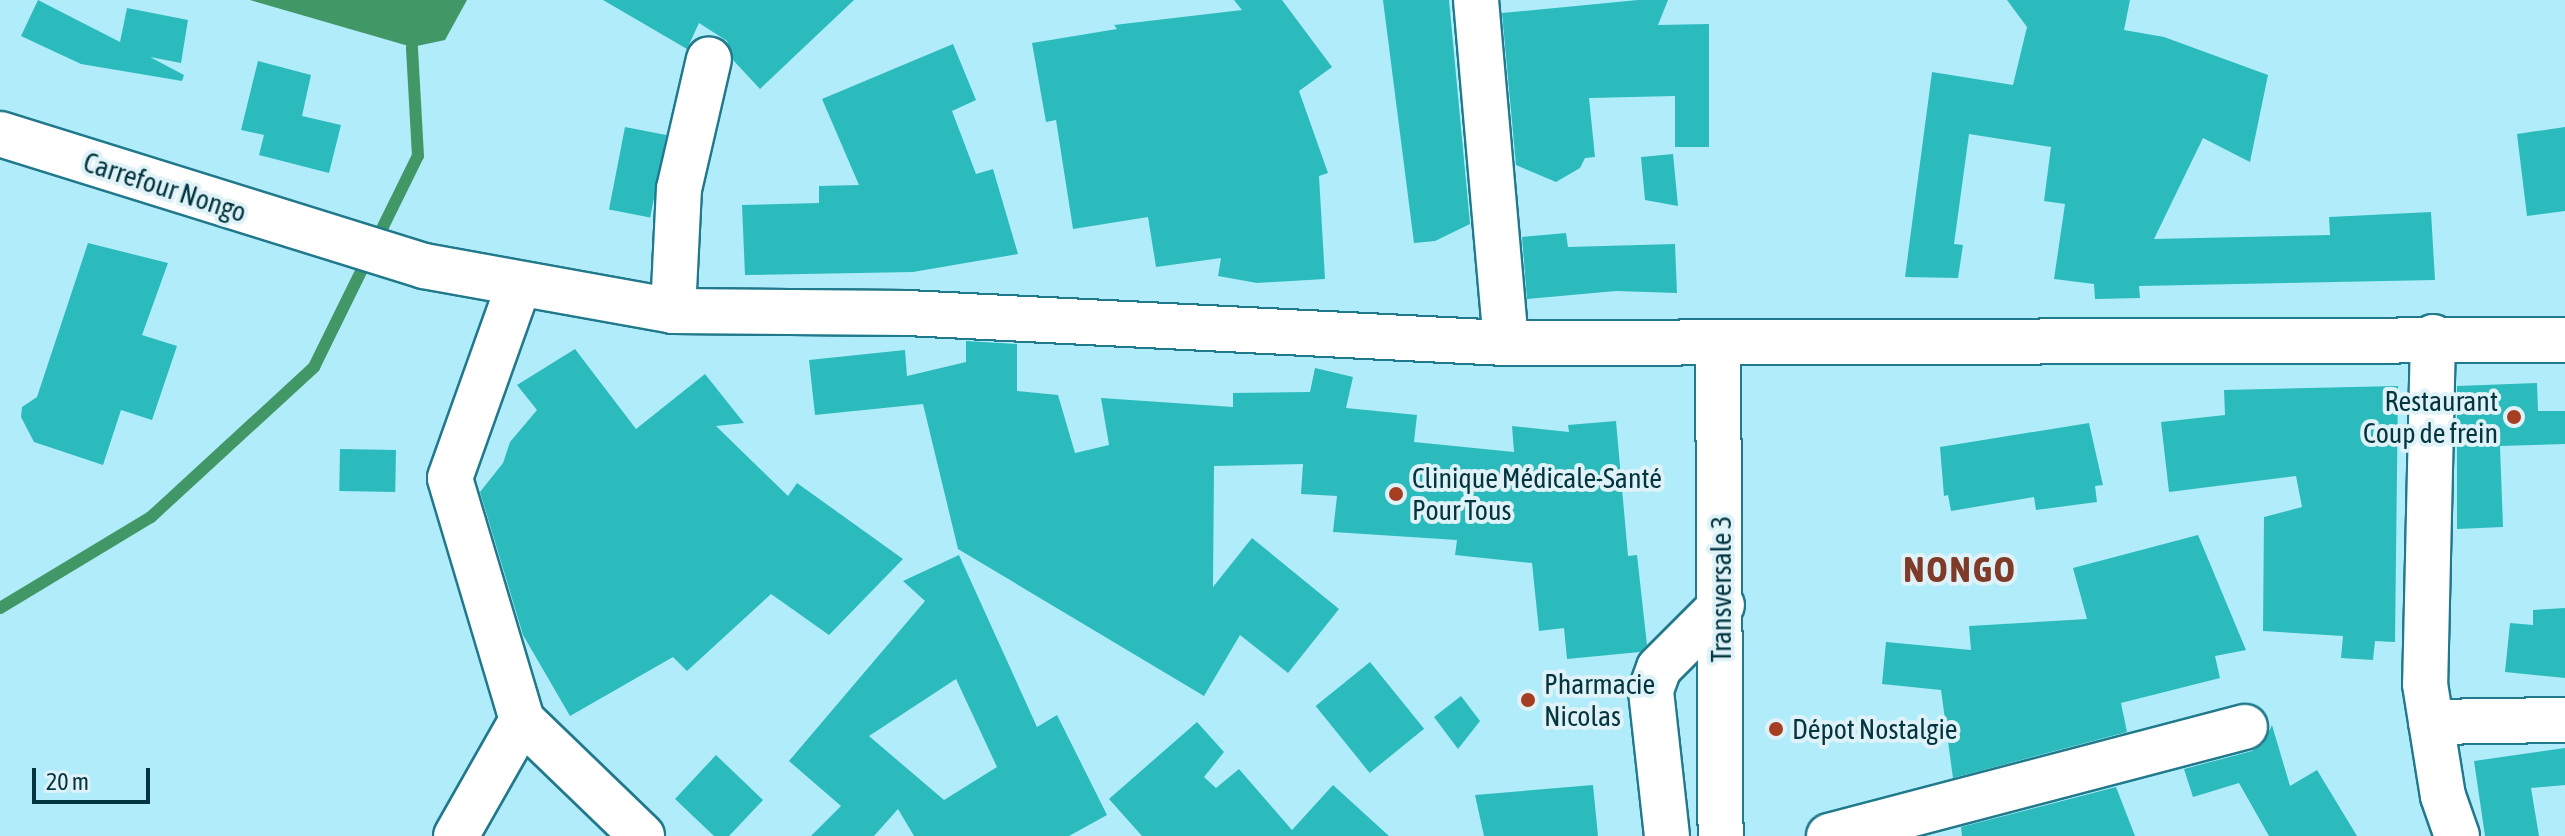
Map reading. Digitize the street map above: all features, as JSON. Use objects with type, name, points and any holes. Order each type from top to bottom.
[{"type":"main road","points":[[1476,0],[1506,343]]},
{"type":"main road","points":[[673,311],[679,189],[709,59]]},
{"type":"main road","name":"Carrefour Nongo","points":[[0,134],[424,266],[518,287],[673,311],[907,313],[1506,343],[2433,337],[2565,340]]},
{"type":"main road","points":[[518,287],[450,478],[522,720],[642,836]]},
{"type":"main road","points":[[2433,337],[2425,684],[2443,796],[2457,836]]},
{"type":"main road","name":"Transversale 3","points":[[1718,342],[1722,605],[1721,836]]},
{"type":"main road","points":[[1667,836],[1651,690],[1659,668],[1722,605]]},
{"type":"main road","points":[[456,836],[522,720]]},
{"type":"main road","points":[[2431,722],[2565,720]]},
{"type":"main road","points":[[1829,836],[2245,727]]},
{"type":"shaded area","points":[[250,0],[467,0],[445,40],[412,47]]},
{"type":"building","points":[[38,0],[120,42],[127,8],[188,20],[181,63],[150,57],[184,75],[182,81],[81,64],[21,36]]},
{"type":"building","points":[[603,0],[854,0],[760,89],[733,60],[727,41],[699,23],[687,49]]},
{"type":"building","points":[[1234,0],[1282,0],[1332,67],[1299,91],[1328,173],[1319,176],[1325,279],[1257,283],[1218,276],[1221,258],[1156,267],[1148,217],[1073,229],[1056,120],[1046,122],[1032,43],[1117,29],[1114,25],[1242,10]]},
{"type":"building","points":[[1383,0],[1449,0],[1470,224],[1435,241],[1414,243]]},
{"type":"building","points":[[1668,0],[1658,25],[1709,24],[1709,147],[1675,147],[1675,96],[1589,98],[1595,157],[1585,158],[1580,168],[1556,182],[1516,165],[1502,13]]},
{"type":"building","points":[[2007,0],[2130,0],[2124,30],[2164,37],[2268,75],[2250,162],[2203,138],[2154,239],[2330,235],[2329,217],[2431,212],[2435,280],[2139,286],[2140,298],[2095,299],[2094,284],[2054,279],[2065,204],[2044,201],[2051,147],[1969,134],[1954,244],[1963,245],[1958,278],[1905,277],[1932,72],[2013,85],[2027,27]]},
{"type":"building","points":[[953,44],[976,100],[952,111],[976,174],[993,169],[1018,254],[913,272],[745,275],[742,205],[819,203],[819,186],[859,185],[822,99]]},
{"type":"building","points":[[258,61],[311,75],[302,116],[341,125],[329,173],[259,155],[264,135],[241,130]]},
{"type":"building","points":[[625,127],[666,135],[650,217],[609,209]]},
{"type":"building","points":[[2565,127],[2565,211],[2527,216],[2517,134]]},
{"type":"building","points":[[1673,154],[1678,206],[1645,200],[1641,157]]},
{"type":"building","points":[[1566,233],[1568,247],[1675,244],[1677,293],[1616,291],[1527,299],[1522,237]]},
{"type":"building","points":[[88,243],[168,263],[142,335],[177,346],[152,420],[121,410],[103,465],[34,442],[21,417],[22,407],[37,397]]},
{"type":"building","points":[[966,341],[1017,344],[1017,391],[1058,395],[1075,453],[1109,445],[1101,398],[1233,407],[1233,393],[1310,392],[1315,368],[1353,377],[1346,408],[1417,415],[1414,442],[1514,452],[1512,426],[1569,432],[1568,425],[1616,421],[1628,556],[1637,555],[1647,645],[1640,652],[1567,659],[1564,628],[1539,631],[1532,563],[1455,555],[1457,540],[1333,532],[1337,496],[1301,494],[1303,464],[1214,466],[1213,587],[1252,538],[1339,609],[1288,673],[1240,635],[1204,696],[958,549],[923,404],[815,415],[809,360],[905,350],[907,376],[966,362]]},
{"type":"building","points":[[575,349],[636,429],[705,374],[744,423],[716,426],[788,496],[797,483],[903,559],[829,635],[771,594],[687,671],[673,657],[570,716],[523,635],[480,492],[503,463],[510,442],[537,410],[517,385]]},
{"type":"building","points":[[2537,383],[2538,411],[2565,411],[2565,444],[2500,446],[2503,527],[2457,529],[2457,386]]},
{"type":"building","points":[[2398,386],[2395,642],[2375,641],[2373,660],[2341,658],[2343,636],[2263,631],[2264,517],[2302,507],[2296,476],[2169,492],[2161,422],[2225,415],[2224,390]]},
{"type":"building","points":[[2089,423],[2103,485],[2095,486],[2097,502],[2036,510],[2034,497],[1951,511],[1948,495],[1944,496],[1940,447]]},
{"type":"building","points":[[340,449],[396,450],[395,492],[339,491]]},
{"type":"building","points":[[2198,535],[2246,650],[2215,656],[2220,678],[2121,703],[2127,732],[1953,778],[1941,690],[1882,684],[1886,642],[1971,650],[1969,626],[2087,619],[2073,568]]},
{"type":"building","points":[[959,555],[1037,727],[1057,715],[1107,815],[1069,836],[914,836],[898,809],[874,836],[811,836],[841,806],[789,761],[925,601],[903,581]],"holes":[[[956,679],[997,767],[944,800],[869,736]]]},
{"type":"building","points":[[2565,608],[2565,678],[2505,672],[2510,623],[2533,625],[2533,610]]},
{"type":"building","points":[[1370,662],[1424,729],[1370,773],[1316,706]]},
{"type":"building","points":[[1461,696],[1480,721],[1458,749],[1434,717]]},
{"type":"building","points":[[1197,722],[1224,752],[1204,777],[1216,788],[1239,769],[1292,830],[1333,785],[1389,836],[1142,836],[1109,799]]},
{"type":"building","points":[[2272,725],[2290,786],[2317,770],[2357,836],[2269,836],[2239,783],[2193,797],[2184,769],[2252,751],[2263,744]]},
{"type":"building","points":[[2565,748],[2565,785],[2531,788],[2539,836],[2485,836],[2474,761]]},
{"type":"building","points":[[716,755],[763,800],[729,836],[714,836],[675,799]]},
{"type":"building","points":[[1593,785],[1598,836],[1484,836],[1475,795]]},
{"type":"building","points":[[2116,787],[2135,836],[1962,836],[1961,827]]},
{"type":"waterway","points":[[0,608],[151,517],[314,367],[418,156],[412,47]]},
{"type":"place","name":"Restaurant Coup de frein","points":[[2514,417]]},
{"type":"place","name":"Clinique Médicale-Santé Pour Tous","points":[[1396,494]]},
{"type":"place","name":"Pharmacie Nicolas","points":[[1528,700]]},
{"type":"place","name":"Dépot Nostalgie","points":[[1776,729]]},
{"type":"district","name":"NONGO","points":[[1960,570]]}]
